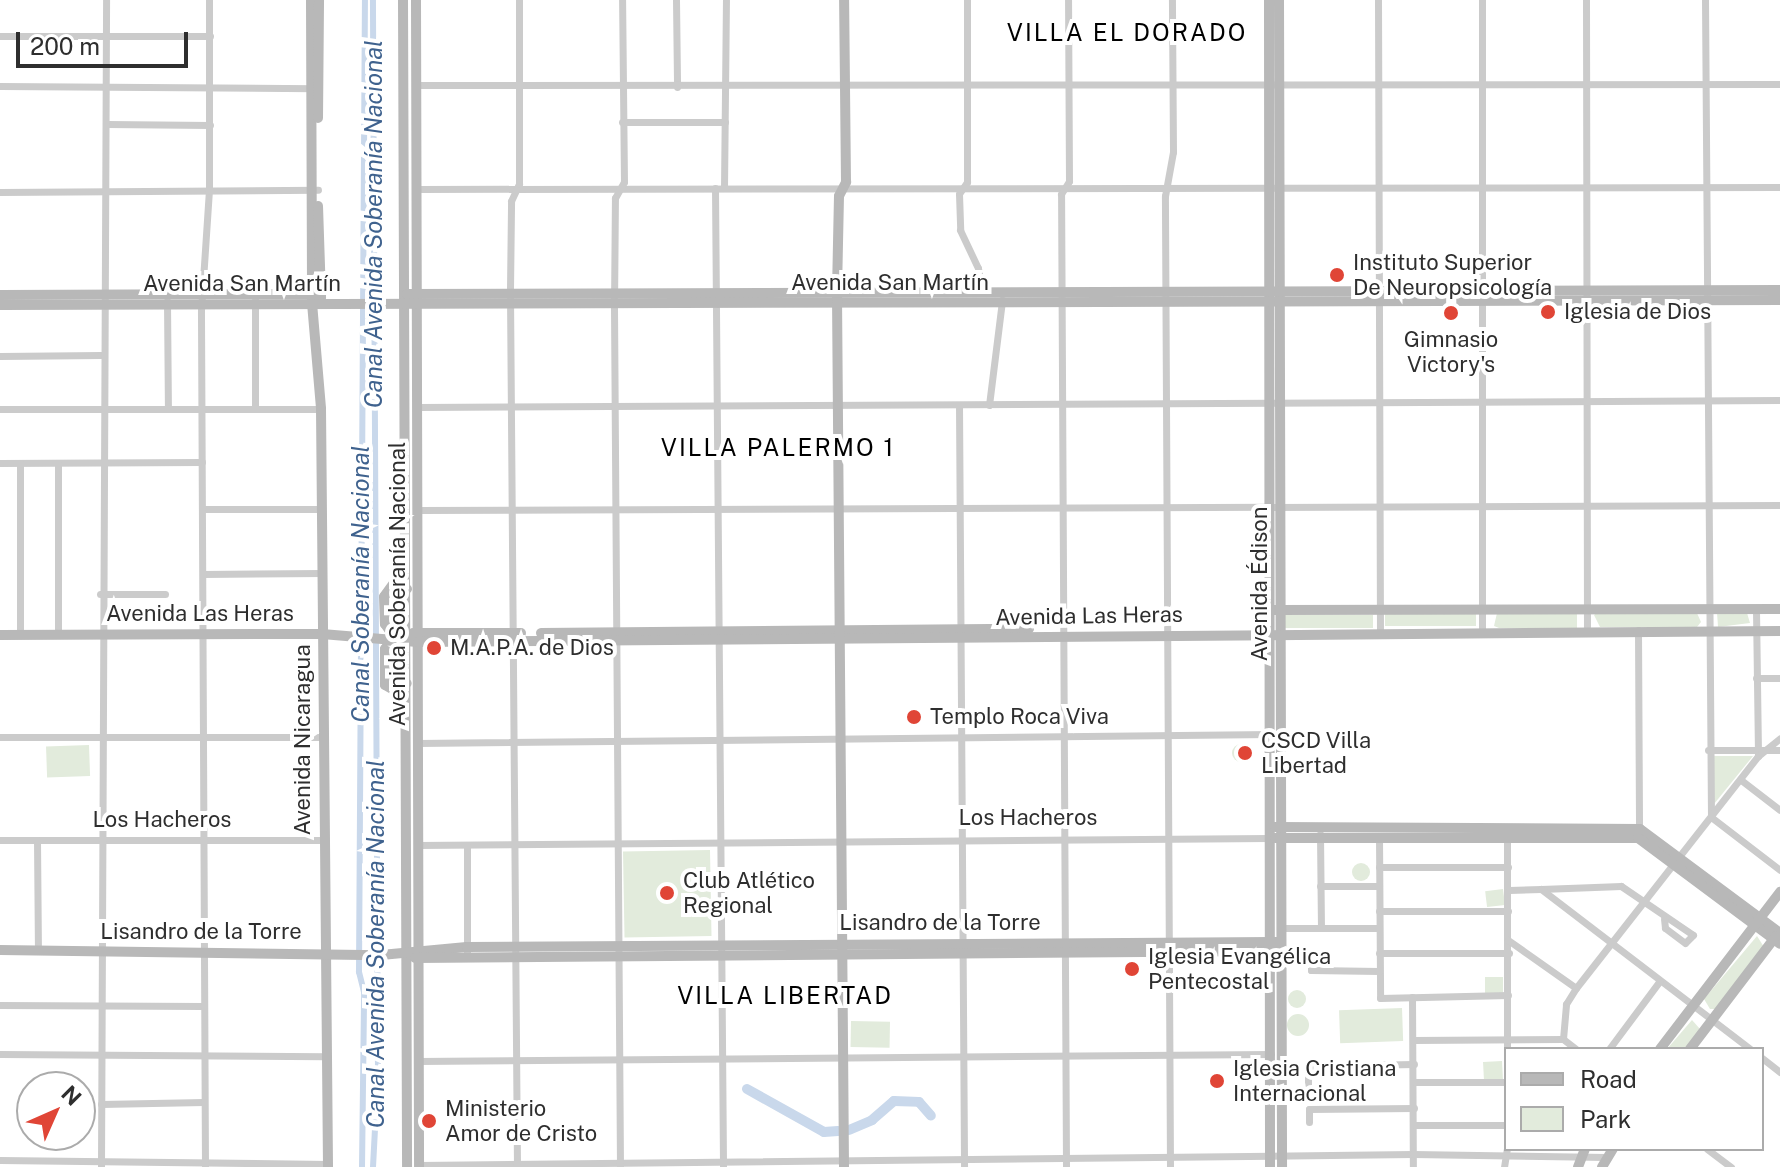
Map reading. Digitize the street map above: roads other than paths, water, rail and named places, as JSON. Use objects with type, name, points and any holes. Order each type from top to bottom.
[{"type":"main road","name":"Avenida Nicaragua","points":[[311,0],[321,409],[328,1165]]},
{"type":"main road","name":"Avenida Nicaragua","points":[[314,88],[319,0]]},
{"type":"main road","name":"Avenida Soberanía Nacional","points":[[403,0],[418,407],[417,504],[404,637],[418,743],[418,845],[411,954],[418,1061],[415,1166]]},
{"type":"main road","name":"Avenida Soberanía Nacional","points":[[415,1166],[404,637],[407,440],[418,189],[416,0]]},
{"type":"main road","points":[[844,0],[846,87],[837,291],[844,1164]]},
{"type":"main road","name":"Avenida Édison","points":[[1269,0],[1273,85],[1273,296],[1272,404],[1266,508],[1269,734],[1280,928],[1275,946]]},
{"type":"main road","name":"Avenida Édison","points":[[1273,85],[1279,0]]},
{"type":"main road","name":"Avenida San Martín","points":[[717,298],[838,303],[1002,297],[1708,295],[1780,290]]},
{"type":"main road","name":"Avenida San Martín","points":[[0,295],[255,299],[357,305],[382,305],[412,299],[717,298],[837,291],[982,291],[1002,297]]},
{"type":"main road","name":"Avenida San Martín","points":[[1708,295],[1780,300]]},
{"type":"main road","name":"Avenida San Martín","points":[[0,305],[105,299]]},
{"type":"main road","name":"Avenida Édison","points":[[1272,404],[1279,508],[1281,734],[1275,833],[1276,1162]]},
{"type":"main road","points":[[407,440],[417,504]]},
{"type":"main road","points":[[407,589],[394,583],[385,590],[385,624],[404,637],[385,649],[385,685],[397,692],[407,683]]},
{"type":"main road","points":[[1267,610],[1780,609]]},
{"type":"main road","name":"Avenida Las Heras","points":[[0,635],[322,634],[348,638],[1061,632],[1780,631]]},
{"type":"main road","points":[[408,814],[418,761]]},
{"type":"main road","name":"Los Hacheros","points":[[1275,833],[1639,833]]},
{"type":"main road","points":[[1639,833],[1779,936],[1691,1047]]},
{"type":"main road","points":[[1661,1047],[1780,892]]},
{"type":"main road","name":"Lisandro de la Torre","points":[[1064,948],[1167,940],[1275,946]]},
{"type":"main road","name":"Lisandro de la Torre","points":[[0,950],[381,955],[1064,948],[1169,953],[1275,946]]},
{"type":"street","points":[[101,1164],[101,355],[105,299],[106,0]]},
{"type":"street","points":[[205,1166],[202,409],[203,300],[209,191],[209,0]]},
{"type":"street","points":[[517,1166],[510,299],[519,86],[519,0]]},
{"type":"street","points":[[620,1164],[614,299],[619,191],[624,182],[622,0]]},
{"type":"street","points":[[676,0],[677,87]]},
{"type":"street","points":[[724,188],[726,0]]},
{"type":"street","points":[[967,0],[967,85],[960,230],[978,268],[982,291]]},
{"type":"street","points":[[1066,1167],[1061,507],[1064,188],[1069,181],[1068,0]]},
{"type":"street","points":[[1170,1167],[1165,297],[1173,86],[1172,0]]},
{"type":"street","points":[[1378,0],[1380,632]]},
{"type":"street","points":[[1482,0],[1482,631]]},
{"type":"street","points":[[1586,0],[1587,630]]},
{"type":"street","points":[[1705,0],[1709,400],[1707,631],[1711,817],[1780,870]]},
{"type":"street","points":[[0,36],[210,36]]},
{"type":"street","points":[[418,85],[1780,84]]},
{"type":"street","points":[[0,86],[314,88]]},
{"type":"street","points":[[622,122],[725,122]]},
{"type":"street","points":[[107,124],[210,125]]},
{"type":"street","points":[[418,189],[515,192],[715,188],[1780,187]]},
{"type":"street","points":[[715,188],[723,1164]]},
{"type":"street","points":[[0,192],[315,190]]},
{"type":"street","points":[[989,405],[1002,297]]},
{"type":"street","points":[[167,299],[168,409]]},
{"type":"street","points":[[255,299],[255,409]]},
{"type":"street","points":[[0,356],[101,355]]},
{"type":"street","points":[[418,407],[1780,400]]},
{"type":"street","points":[[959,405],[964,1163]]},
{"type":"street","points":[[0,409],[321,409]]},
{"type":"street","points":[[0,463],[202,462]]},
{"type":"street","points":[[20,463],[20,635]]},
{"type":"street","points":[[58,464],[58,635]]},
{"type":"street","points":[[417,504],[513,509],[1780,505]]},
{"type":"street","points":[[203,509],[322,509]]},
{"type":"street","points":[[203,574],[323,573]]},
{"type":"street","points":[[100,594],[165,594]]},
{"type":"street","points":[[1563,1039],[1566,1004],[1576,988],[1741,780],[1758,753],[1756,610]]},
{"type":"street","points":[[1638,630],[1639,833]]},
{"type":"street","points":[[1756,678],[1780,678]]},
{"type":"street","points":[[418,743],[1281,734]]},
{"type":"street","points":[[0,737],[323,737]]},
{"type":"street","points":[[1708,750],[1758,753],[1776,750],[1780,738]]},
{"type":"street","points":[[1741,780],[1780,810]]},
{"type":"street","points":[[1507,832],[1507,1047]]},
{"type":"street","name":"Los Hacheros","points":[[418,845],[720,845],[1064,837],[1168,838],[1275,833]]},
{"type":"street","points":[[1320,833],[1321,927]]},
{"type":"street","points":[[1379,833],[1380,998],[1508,995]]},
{"type":"street","name":"Los Hacheros","points":[[0,840],[324,840]]},
{"type":"street","points":[[37,840],[38,950]]},
{"type":"street","points":[[467,846],[467,953]]},
{"type":"street","points":[[1379,867],[1508,867]]},
{"type":"street","points":[[1320,886],[1379,886]]},
{"type":"street","points":[[1509,890],[1621,886],[1664,919]]},
{"type":"street","points":[[1541,889],[1747,1047]]},
{"type":"street","points":[[1379,911],[1508,911]]},
{"type":"street","points":[[1280,928],[1379,928]]},
{"type":"street","points":[[1508,940],[1576,988]]},
{"type":"street","points":[[1379,953],[1509,953]]},
{"type":"street","points":[[1311,957],[1311,970],[1379,971]]},
{"type":"street","points":[[1610,1047],[1659,982]]},
{"type":"street","points":[[1412,997],[1413,1167]]},
{"type":"street","points":[[0,1005],[203,1006]]},
{"type":"street","points":[[1413,1040],[1563,1039],[1573,1047]]},
{"type":"street","points":[[0,1054],[325,1056]]},
{"type":"street","points":[[418,1061],[1275,1054]]},
{"type":"street","points":[[1764,1060],[1780,1072]]},
{"type":"street","points":[[1308,1084],[1308,1066],[1414,1064]]},
{"type":"street","points":[[1414,1082],[1504,1082]]},
{"type":"street","points":[[101,1104],[204,1102]]},
{"type":"street","points":[[1309,1122],[1309,1109],[1414,1108]]},
{"type":"street","points":[[1414,1125],[1504,1125]]},
{"type":"street","points":[[1710,1151],[1731,1167]]},
{"type":"street","points":[[415,1166],[964,1163],[1066,1157],[1170,1156],[1276,1162],[1323,1156],[1505,1152],[1607,1158]]},
{"type":"street","points":[[1504,1167],[1505,1152]]},
{"type":"street","points":[[1323,1156],[1324,1167]]},
{"type":"street","points":[[1368,1156],[1368,1167]]},
{"type":"street","points":[[0,1160],[205,1166],[328,1165]]},
{"type":"waterway","name":"Canal Soberanía Nacional","points":[[362,1167],[364,992],[359,972],[365,0]]},
{"type":"waterway","name":"Canal Avenida Soberanía Nacional","points":[[373,0],[378,1071],[373,1167]]},
{"type":"waterway","points":[[747,1089],[824,1132],[838,1131]]},
{"type":"waterway","points":[[849,1130],[872,1120],[894,1101],[919,1102],[931,1116]]},
{"type":"place","name":"Instituto Superior De Neuropsicología","points":[[1337,275]]},
{"type":"place","name":"Iglesia de Dios","points":[[1548,312]]},
{"type":"place","name":"Gimnasio Victory's","points":[[1451,313]]},
{"type":"place","name":"M.A.P.A. de Dios","points":[[434,648]]},
{"type":"place","name":"Templo Roca Viva","points":[[914,717]]},
{"type":"place","name":"CSCD Villa Libertad","points":[[1245,753]]},
{"type":"place","name":"Club Atlético Regional","points":[[667,893]]},
{"type":"place","name":"Iglesia Evangélica Pentecostal","points":[[1132,969]]},
{"type":"place","name":"Iglesia Cristiana Internacional","points":[[1217,1081]]},
{"type":"place","name":"Ministerio Amor de Cristo","points":[[429,1121]]},
{"type":"district","name":"VILLA EL DORADO","points":[[1127,33]]},
{"type":"district","name":"VILLA PALERMO 1","points":[[778,448]]},
{"type":"district","name":"VILLA LIBERTAD","points":[[785,996]]}]
